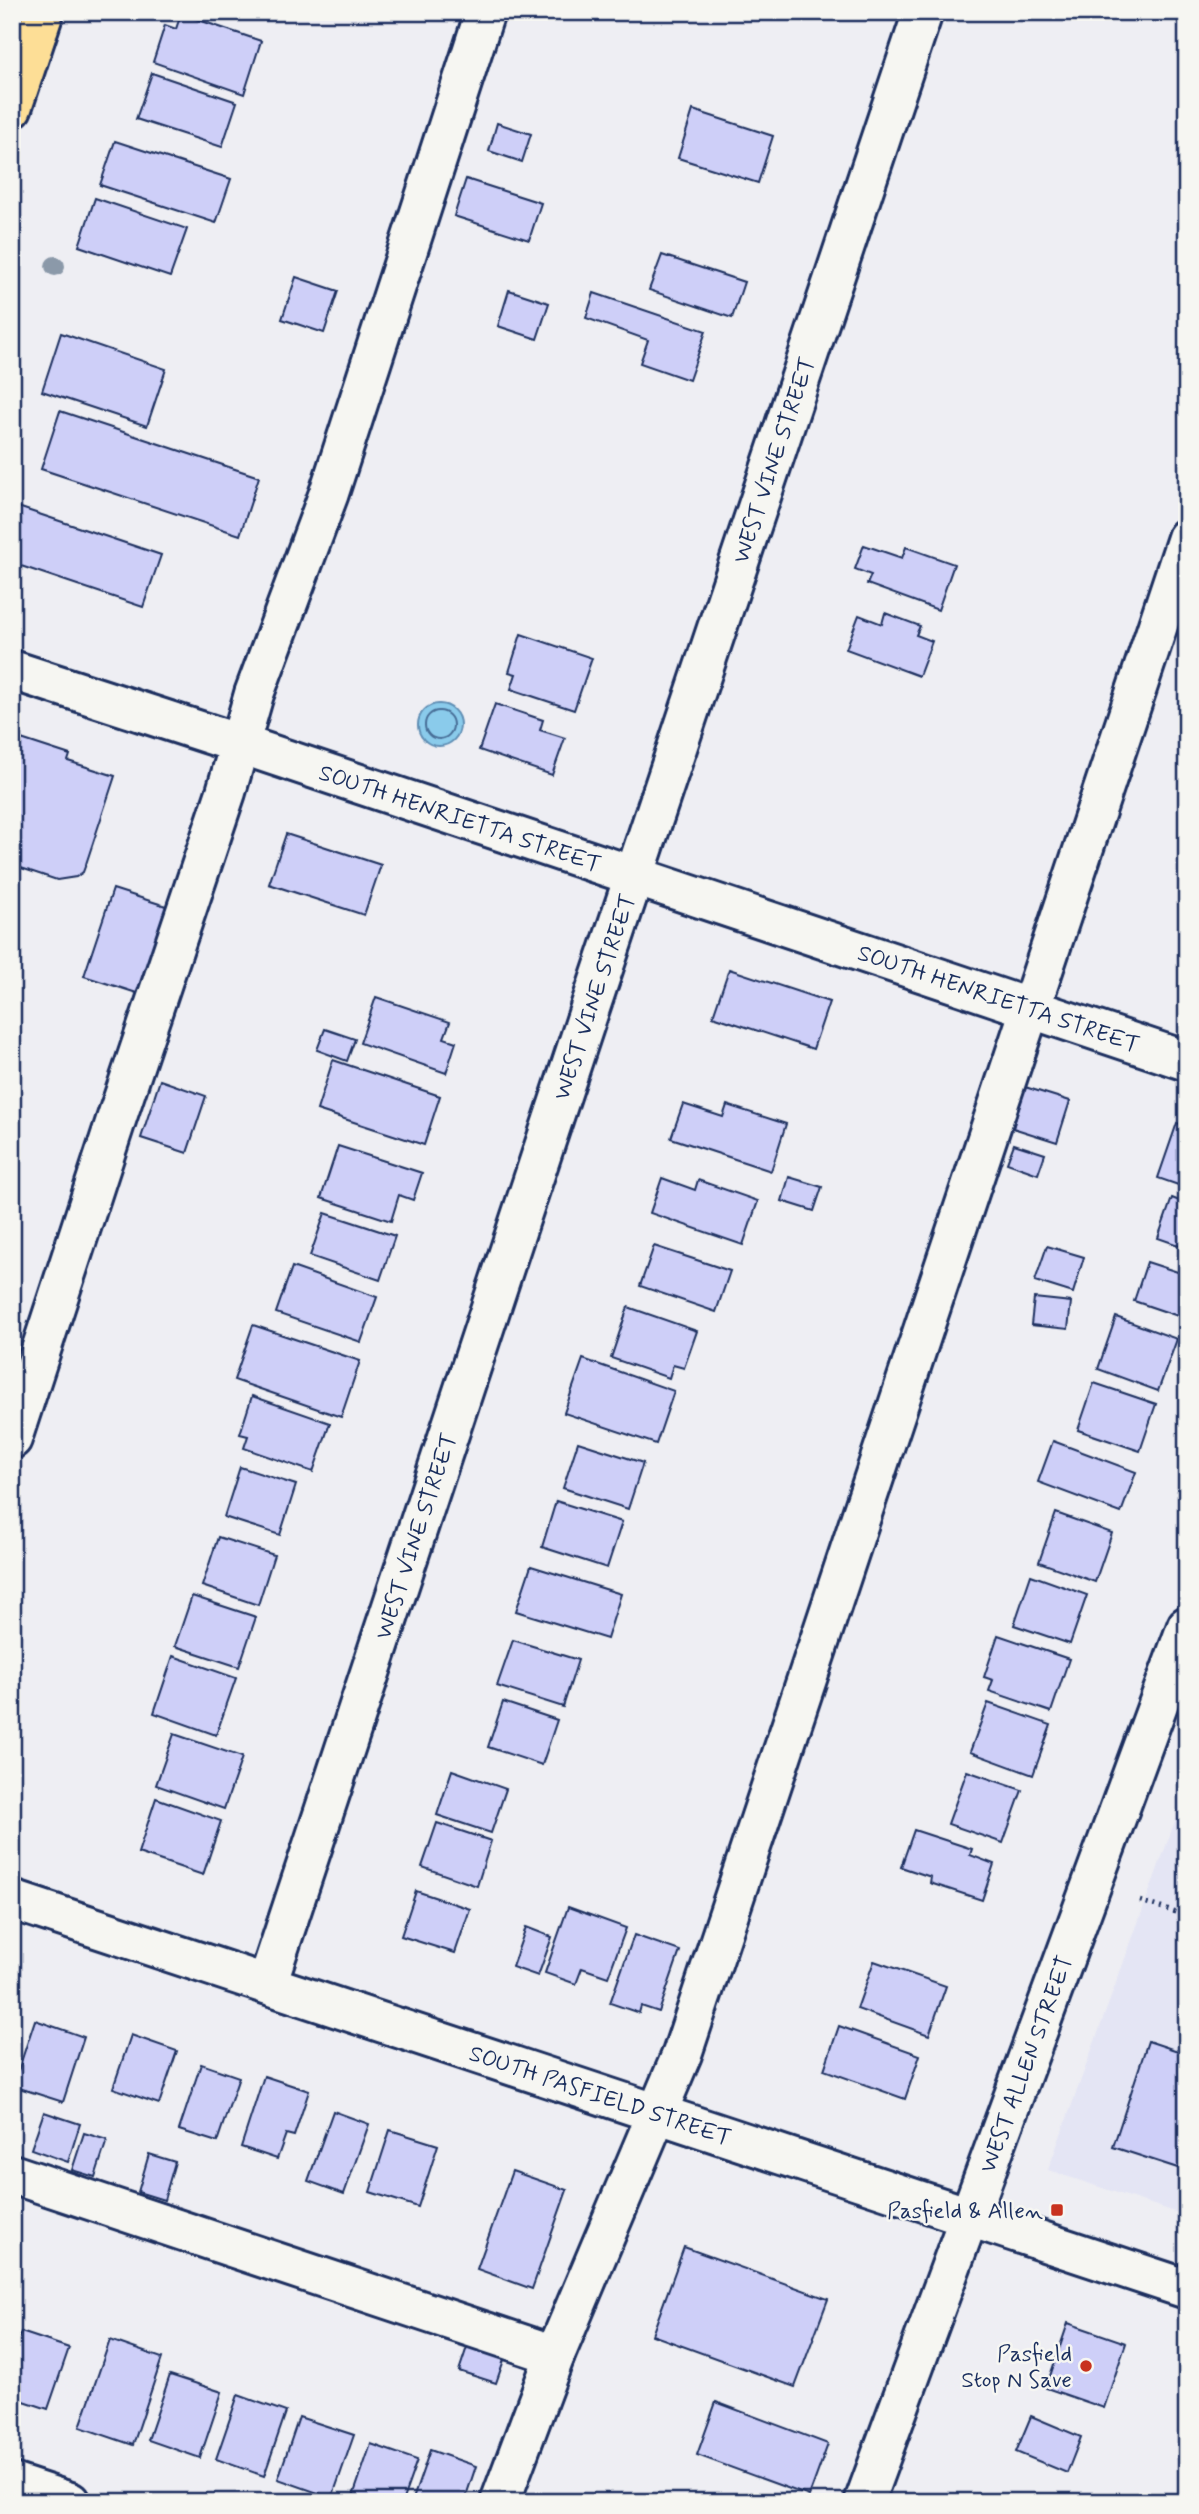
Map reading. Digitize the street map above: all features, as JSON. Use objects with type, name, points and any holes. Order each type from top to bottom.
[{"type":"main road","points":[[12,108],[44,12]]},
{"type":"street","points":[[12,1439],[226,792],[254,695],[330,493],[485,12]]},
{"type":"street","name":"WEST VINE STREET","points":[[267,1984],[923,12]]},
{"type":"street","points":[[500,2502],[555,2355],[682,2054],[1187,538]]},
{"type":"street","name":"SOUTH HENRIETTA STREET","points":[[12,670],[1187,1062]]},
{"type":"street","name":"WEST ALLEN STREET","points":[[864,2502],[1187,1626]]},
{"type":"street","name":"SOUTH PASFIELD STREET","points":[[12,1900],[1187,2289]]},
{"type":"street","points":[[12,2174],[555,2355]]},
{"type":"street","points":[[12,2483],[70,2502]]},
{"type":"path","points":[[1140,1901],[1187,1916]]},
{"type":"shaded area","points":[[1187,1788],[1187,2216],[1048,2170]]},
{"type":"water","points":[[439,704],[454,710],[460,725],[454,740],[439,746],[424,740],[418,725],[424,710]]},
{"type":"building","points":[[181,14],[261,41],[244,94],[153,62],[165,25],[176,29]]},
{"type":"building","points":[[152,73],[237,102],[222,147],[136,119]]},
{"type":"building","points":[[693,110],[773,136],[758,183],[678,158]]},
{"type":"building","points":[[497,123],[531,134],[522,162],[489,151]]},
{"type":"building","points":[[115,141],[231,179],[216,223],[100,185]]},
{"type":"building","points":[[466,179],[541,203],[529,240],[454,216]]},
{"type":"building","points":[[95,198],[187,229],[170,277],[79,246]]},
{"type":"building","points":[[662,255],[744,282],[732,318],[649,290]]},
{"type":"building","points":[[296,277],[338,291],[324,333],[282,319]]},
{"type":"building","points":[[509,290],[549,303],[537,339],[498,326]]},
{"type":"building","points":[[594,293],[706,331],[689,380],[640,363],[648,340],[586,318]]},
{"type":"building","points":[[61,333],[166,369],[147,426],[42,391]]},
{"type":"building","points":[[60,411],[259,477],[240,535],[41,469]]},
{"type":"building","points":[[12,505],[161,555],[143,607],[12,563]]},
{"type":"building","points":[[864,545],[902,558],[906,547],[954,564],[938,610],[867,584],[871,575],[855,569]]},
{"type":"building","points":[[885,613],[920,626],[916,635],[932,641],[919,676],[846,649],[859,615],[882,624]]},
{"type":"building","points":[[521,634],[592,658],[574,710],[511,689],[516,674],[509,672]]},
{"type":"building","points":[[495,704],[543,720],[540,730],[565,738],[552,775],[479,750]]},
{"type":"building","points":[[12,736],[70,755],[68,761],[115,776],[83,872],[76,877],[57,880],[12,865]]},
{"type":"building","points":[[286,834],[381,865],[364,915],[269,884]]},
{"type":"building","points":[[113,889],[175,909],[146,996],[84,976]]},
{"type":"building","points":[[729,969],[829,1002],[813,1049],[713,1016]]},
{"type":"building","points":[[376,997],[450,1022],[444,1038],[456,1042],[446,1073],[360,1043]]},
{"type":"building","points":[[325,1029],[355,1039],[347,1061],[317,1050]]},
{"type":"building","points":[[333,1060],[440,1096],[424,1145],[317,1110]]},
{"type":"building","points":[[160,1080],[206,1096],[187,1153],[141,1138]]},
{"type":"building","points":[[1025,1087],[1070,1101],[1057,1142],[1013,1128]]},
{"type":"building","points":[[683,1104],[723,1117],[727,1105],[786,1124],[771,1171],[671,1138]]},
{"type":"building","points":[[1177,1123],[1187,1126],[1187,1188],[1158,1178]]},
{"type":"building","points":[[1014,1144],[1045,1154],[1038,1174],[1007,1163]]},
{"type":"building","points":[[338,1146],[422,1173],[413,1200],[399,1195],[391,1221],[321,1198]]},
{"type":"building","points":[[789,1177],[822,1187],[814,1211],[782,1201]]},
{"type":"building","points":[[662,1178],[695,1190],[698,1180],[758,1201],[743,1245],[650,1213]]},
{"type":"building","points":[[1172,1198],[1187,1204],[1187,1248],[1158,1238]]},
{"type":"building","points":[[325,1213],[395,1236],[380,1280],[310,1256]]},
{"type":"building","points":[[654,1246],[730,1271],[716,1312],[640,1286]]},
{"type":"building","points":[[1047,1246],[1084,1257],[1073,1293],[1035,1281]]},
{"type":"building","points":[[1147,1262],[1187,1275],[1187,1319],[1134,1301]]},
{"type":"building","points":[[292,1267],[377,1297],[361,1342],[276,1313]]},
{"type":"building","points":[[1034,1298],[1071,1302],[1068,1329],[1031,1325]]},
{"type":"building","points":[[628,1307],[697,1331],[684,1368],[673,1365],[669,1378],[611,1358]]},
{"type":"building","points":[[1116,1317],[1177,1339],[1158,1391],[1098,1369]]},
{"type":"building","points":[[253,1325],[360,1361],[341,1417],[234,1380]]},
{"type":"building","points":[[583,1359],[674,1391],[656,1444],[564,1413]]},
{"type":"building","points":[[1094,1383],[1156,1404],[1140,1451],[1078,1430]]},
{"type":"building","points":[[252,1396],[330,1423],[313,1472],[244,1448],[248,1436],[240,1434]]},
{"type":"building","points":[[1053,1441],[1136,1472],[1121,1513],[1038,1482]]},
{"type":"building","points":[[578,1442],[643,1463],[628,1509],[563,1488]]},
{"type":"building","points":[[240,1467],[296,1485],[280,1535],[224,1517]]},
{"type":"building","points":[[556,1501],[622,1522],[607,1568],[542,1547]]},
{"type":"building","points":[[1056,1513],[1112,1533],[1095,1582],[1039,1562]]},
{"type":"building","points":[[218,1537],[274,1555],[258,1605],[202,1586]]},
{"type":"building","points":[[531,1566],[621,1594],[607,1639],[516,1611]]},
{"type":"building","points":[[1031,1575],[1087,1595],[1070,1644],[1014,1625]]},
{"type":"building","points":[[192,1596],[256,1617],[239,1667],[175,1646]]},
{"type":"building","points":[[998,1635],[1069,1659],[1051,1712],[989,1691],[993,1680],[984,1677]]},
{"type":"building","points":[[513,1640],[578,1660],[563,1707],[497,1686]]},
{"type":"building","points":[[173,1656],[236,1678],[216,1735],[154,1713]]},
{"type":"building","points":[[503,1702],[557,1720],[542,1765],[488,1747]]},
{"type":"building","points":[[988,1703],[1051,1725],[1033,1775],[970,1752]]},
{"type":"building","points":[[174,1734],[242,1757],[224,1809],[156,1785]]},
{"type":"building","points":[[452,1770],[506,1789],[491,1833],[437,1815]]},
{"type":"building","points":[[967,1771],[1022,1790],[1003,1843],[948,1824]]},
{"type":"building","points":[[156,1798],[221,1821],[203,1875],[138,1853]]},
{"type":"building","points":[[437,1823],[491,1841],[477,1886],[422,1867]]},
{"type":"building","points":[[914,1830],[972,1849],[970,1855],[994,1864],[982,1900],[930,1883],[931,1877],[901,1867]]},
{"type":"building","points":[[416,1891],[470,1909],[455,1953],[401,1936]]},
{"type":"building","points":[[568,1907],[626,1928],[608,1977],[582,1968],[576,1984],[545,1973]]},
{"type":"building","points":[[526,1927],[552,1937],[538,1976],[512,1967]]},
{"type":"building","points":[[634,1935],[680,1951],[659,2012],[641,2006],[639,2013],[610,2003]]},
{"type":"building","points":[[874,1961],[946,1986],[929,2035],[857,2009]]},
{"type":"building","points":[[35,2020],[84,2037],[63,2102],[13,2086]]},
{"type":"building","points":[[839,2026],[920,2055],[905,2099],[824,2070]]},
{"type":"building","points":[[131,2035],[177,2051],[159,2104],[113,2088]]},
{"type":"building","points":[[1148,2041],[1187,2054],[1187,2171],[1113,2147]]},
{"type":"building","points":[[201,2064],[239,2077],[217,2142],[179,2130]]},
{"type":"building","points":[[264,2076],[309,2091],[294,2136],[286,2134],[277,2159],[241,2147]]},
{"type":"building","points":[[333,2111],[369,2124],[344,2194],[308,2181]]},
{"type":"building","points":[[44,2112],[80,2124],[68,2162],[31,2149]]},
{"type":"building","points":[[390,2130],[438,2145],[418,2207],[370,2192]]},
{"type":"building","points":[[84,2133],[107,2140],[95,2177],[72,2170]]},
{"type":"building","points":[[149,2154],[175,2162],[164,2200],[138,2192]]},
{"type":"building","points":[[512,2171],[567,2190],[532,2289],[477,2269]]},
{"type":"building","points":[[684,2247],[828,2299],[795,2387],[652,2335]]},
{"type":"building","name":"Pasfield Stop N Save","points":[[1068,2323],[1126,2343],[1104,2408],[1046,2388]]},
{"type":"building","points":[[21,2332],[69,2348],[48,2409],[12,2397],[12,2339],[18,2341]]},
{"type":"building","points":[[110,2340],[162,2358],[133,2445],[80,2427]]},
{"type":"building","points":[[469,2341],[506,2354],[496,2383],[459,2371]]},
{"type":"building","points":[[170,2375],[222,2392],[200,2458],[148,2440]]},
{"type":"building","points":[[238,2395],[286,2412],[264,2476],[216,2459]]},
{"type":"building","points":[[716,2402],[828,2444],[809,2496],[697,2455]]},
{"type":"building","points":[[1031,2416],[1081,2437],[1067,2473],[1016,2452]]},
{"type":"building","points":[[299,2417],[354,2435],[332,2498],[278,2479]]},
{"type":"building","points":[[371,2444],[417,2460],[402,2502],[351,2502]]},
{"type":"building","points":[[430,2450],[476,2466],[464,2502],[412,2502]]},
{"type":"place","name":"Pasfield & Allen","points":[[1057,2210]]},
{"type":"place","name":"Pasfield Stop N Save","points":[[1086,2366]]}]
